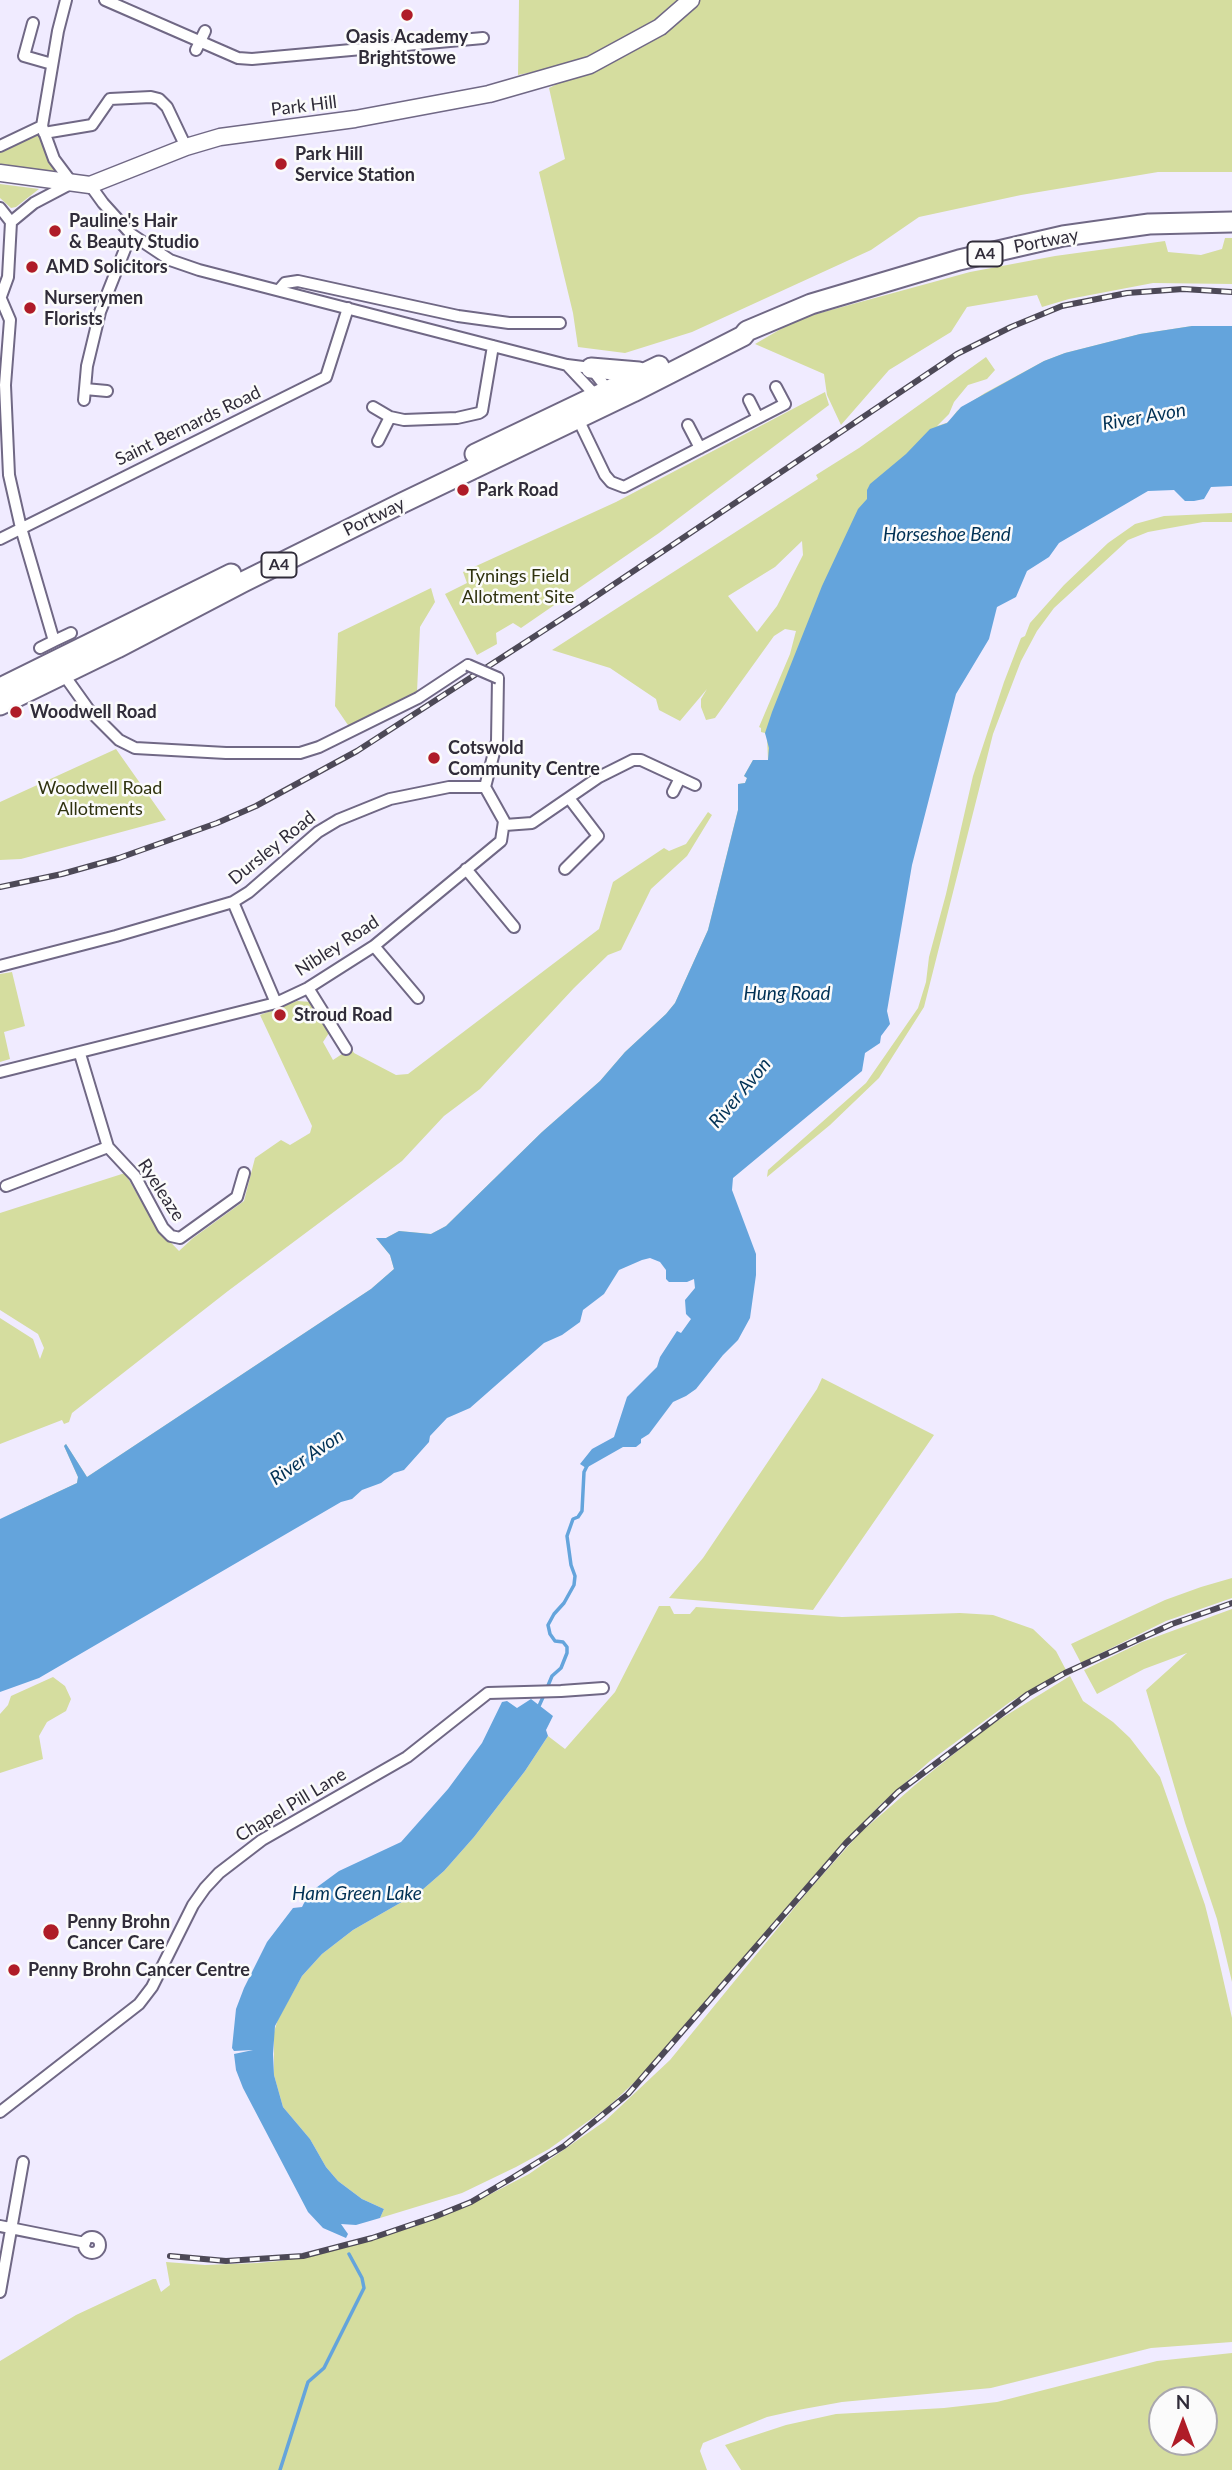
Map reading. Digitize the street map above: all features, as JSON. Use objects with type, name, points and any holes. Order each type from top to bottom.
[{"type":"highway","name":"Portway","points":[[0,688],[606,398],[743,336],[747,331],[811,304],[959,260],[1063,236],[1149,224],[1232,222]]},
{"type":"highway","name":"Portway","points":[[606,398],[645,372],[739,329],[747,331]]},
{"type":"highway","points":[[591,368],[645,372]]},
{"type":"highway","name":"Portway","points":[[0,705],[64,675],[575,413]]},
{"type":"main road","name":"Park Hill","points":[[0,173],[90,185],[186,147],[242,134],[355,119],[475,97],[590,65],[660,27],[691,0]]},
{"type":"street","points":[[11,222],[34,203],[72,183],[54,159],[43,129],[52,64],[66,0]]},
{"type":"street","points":[[105,0],[238,58],[252,59],[483,38]]},
{"type":"street","points":[[33,23],[24,57],[52,64]]},
{"type":"street","points":[[470,39],[472,53]]},
{"type":"street","points":[[0,146],[43,129],[92,125],[110,99],[151,97],[159,99],[167,107],[186,147]]},
{"type":"street","points":[[90,185],[131,234],[170,260],[199,270],[567,365],[591,368],[606,398]]},
{"type":"street","points":[[0,208],[11,222],[8,277],[0,299],[10,320],[5,385],[9,475],[21,528],[54,641]]},
{"type":"street","points":[[107,391],[84,394],[100,312],[131,234]]},
{"type":"street","points":[[279,290],[285,283],[298,281],[458,316],[509,323],[560,323]]},
{"type":"street","name":"Saint Bernards Road","points":[[0,538],[326,377],[348,308]]},
{"type":"street","points":[[373,407],[390,417],[424,421],[474,416],[482,411],[493,346]]},
{"type":"street","points":[[567,365],[606,398]]},
{"type":"street","points":[[575,413],[605,475],[611,482],[624,487],[785,404],[776,387]]},
{"type":"street","points":[[749,400],[758,418]]},
{"type":"street","points":[[377,441],[390,417]]},
{"type":"street","points":[[688,425],[700,448]]},
{"type":"street","points":[[40,648],[71,633]]},
{"type":"street","points":[[64,675],[89,710],[119,740],[135,748],[300,753],[319,747],[418,698],[468,665],[498,678],[497,741],[485,787],[505,825],[532,823],[599,777],[633,760],[641,760],[695,785]]},
{"type":"street","points":[[673,792],[680,778]]},
{"type":"street","name":"Dursley Road","points":[[0,965],[116,936],[233,902],[249,892],[318,832],[338,820],[390,799],[449,787],[485,787]]},
{"type":"street","points":[[565,869],[598,836],[569,798]]},
{"type":"street","name":"Nibley Road","points":[[0,1072],[276,1003],[308,988],[374,946],[501,842],[505,825]]},
{"type":"street","points":[[466,869],[514,927]]},
{"type":"street","points":[[233,902],[276,1003]]},
{"type":"street","points":[[374,946],[418,998]]},
{"type":"street","points":[[308,988],[346,1049]]},
{"type":"street","points":[[6,1186],[108,1147],[80,1054]]},
{"type":"street","name":"Ryeleaze","points":[[108,1147],[135,1177],[163,1228],[171,1236],[180,1238],[237,1197],[244,1173]]},
{"type":"street","name":"Chapel Pill Lane","points":[[0,2112],[139,2004],[152,1987],[193,1905],[219,1873],[262,1840],[407,1757],[488,1693],[603,1688]]},
{"type":"street","points":[[0,2292],[5,2227],[23,2162]]},
{"type":"street","points":[[5,2227],[85,2243]]},
{"type":"green space","points":[[519,0],[680,0],[658,20],[590,60],[518,75]]},
{"type":"green space","points":[[700,0],[1232,0],[1232,172],[1158,172],[1021,195],[919,217],[871,250],[692,332],[625,353],[578,347],[573,313],[539,172],[565,159],[549,88],[555,85],[553,79],[661,29]]},
{"type":"green space","points":[[37,132],[56,173],[0,165],[0,149]]},
{"type":"green space","points":[[0,184],[39,189],[11,208],[0,198]]},
{"type":"green space","points":[[1225,238],[1232,238],[1232,284],[1153,283],[1069,299],[1042,307],[1037,295],[967,307],[951,332],[889,370],[841,425],[827,395],[824,374],[755,344],[798,319],[970,272],[1055,256],[1165,241],[1168,252],[1201,255],[1222,249]]},
{"type":"green space","points":[[1192,326],[1232,326],[1155,380],[780,889],[422,1332],[0,1519],[77,1483],[78,1477],[64,1446],[66,1444],[87,1477],[371,1289],[394,1269],[390,1255],[376,1238],[386,1238],[399,1231],[431,1234],[446,1226],[542,1132],[600,1081],[675,1003],[708,930],[738,810],[738,784],[745,783],[747,778],[744,776],[753,760],[768,760],[767,737],[759,727],[790,654],[796,631],[785,629],[774,636],[715,718],[706,720],[701,699],[707,689],[680,721],[659,710],[656,699],[610,668],[552,650],[818,479],[816,475],[859,448],[986,357],[995,370],[987,379],[968,385],[954,402],[949,414],[937,426],[949,422],[957,411],[985,393],[1044,361],[1140,334]],"holes":[[[802,541],[803,555],[777,606],[757,632],[728,596],[775,567]]]},
{"type":"green space","name":"Tynings Field Allotment Site","points":[[825,392],[829,405],[659,533],[521,628],[513,623],[496,633],[497,644],[477,655],[445,594],[467,583],[463,572],[616,502]]},
{"type":"green space","points":[[1232,513],[1232,522],[1203,522],[1148,532],[1128,540],[1054,608],[1037,631],[1021,661],[993,734],[924,1007],[879,1078],[830,1125],[767,1177],[768,1170],[866,1083],[918,1008],[973,776],[1004,682],[1021,638],[1025,636],[1030,623],[1064,585],[1108,543],[1135,524],[1164,516]]},
{"type":"green space","points":[[431,588],[435,602],[420,627],[417,692],[350,728],[335,706],[338,633]]},
{"type":"green space","name":"Woodwell Road Allotments","points":[[116,749],[166,820],[21,859],[0,860],[0,802]]},
{"type":"green space","points":[[708,812],[712,815],[687,856],[651,889],[621,950],[608,955],[480,1089],[444,1116],[402,1161],[228,1291],[72,1413],[69,1422],[64,1424],[62,1420],[0,1444],[0,1318],[33,1339],[40,1359],[44,1348],[38,1334],[0,1310],[0,1213],[125,1173],[156,1227],[179,1251],[244,1201],[255,1158],[281,1140],[290,1145],[310,1133],[312,1126],[260,1015],[297,1001],[312,1002],[328,1027],[329,1033],[323,1042],[333,1060],[351,1048],[354,1053],[396,1075],[408,1074],[599,929],[613,882],[664,848],[669,851],[686,844]]},
{"type":"green space","points":[[12,972],[25,1026],[4,1032],[10,1059],[0,1062],[0,974]]},
{"type":"green space","points":[[822,1378],[934,1435],[813,1610],[669,1598],[703,1558]]},
{"type":"green space","points":[[1232,1578],[1232,1598],[1166,1621],[1081,1663],[1071,1644],[1165,1600]]},
{"type":"green space","points":[[659,1606],[670,1606],[674,1614],[690,1614],[696,1607],[842,1617],[960,1613],[993,1615],[1033,1629],[1056,1651],[1066,1670],[1010,1702],[930,1761],[880,1805],[826,1862],[640,2077],[608,2107],[549,2149],[516,2167],[462,2193],[380,2218],[384,2209],[362,2199],[338,2181],[326,2167],[310,2139],[283,2107],[274,2075],[274,2032],[278,2019],[302,1976],[322,1954],[353,1930],[421,1891],[444,1871],[525,1771],[548,1736],[565,1749],[615,1692]]},
{"type":"green space","points":[[1232,1609],[1232,1982],[1217,1919],[1185,1823],[1146,1690],[1187,1653],[1144,1669],[1097,1694],[1084,1670],[1142,1642]]},
{"type":"green space","points":[[1070,1676],[1083,1701],[1130,1738],[1160,1777],[1205,1905],[1217,1952],[1232,2018],[1232,2342],[1151,2348],[991,2388],[842,2402],[767,2417],[703,2443],[700,2451],[707,2470],[0,2470],[0,2361],[76,2315],[153,2279],[156,2279],[161,2292],[170,2285],[166,2262],[205,2265],[258,2263],[332,2251],[416,2226],[483,2198],[529,2174],[605,2121],[670,2060],[809,1890],[859,1834],[989,1726]]},
{"type":"green space","points":[[53,1677],[65,1686],[71,1699],[66,1711],[47,1722],[39,1736],[43,1759],[0,1773],[0,1714],[8,1705],[11,1696]]},
{"type":"green space","points":[[1232,2353],[1232,2470],[741,2470],[725,2445],[786,2425],[836,2414],[997,2402],[1157,2361]]},
{"type":"water","name":"Hung Road","points":[[1192,326],[1232,326],[1232,486],[1211,487],[1204,499],[1194,501],[1185,501],[1174,490],[1148,491],[1059,543],[1049,557],[1027,571],[1016,597],[997,607],[989,639],[956,694],[912,865],[887,1011],[890,1024],[881,1036],[880,1043],[865,1053],[862,1071],[733,1178],[732,1190],[756,1254],[750,1318],[738,1340],[696,1389],[673,1402],[636,1447],[623,1447],[586,1468],[580,1464],[592,1449],[614,1437],[627,1397],[657,1367],[660,1357],[677,1331],[681,1333],[691,1319],[686,1314],[685,1300],[695,1288],[694,1279],[687,1282],[669,1282],[666,1279],[666,1270],[660,1262],[650,1258],[642,1260],[619,1270],[604,1294],[583,1310],[580,1322],[562,1335],[544,1343],[470,1408],[447,1418],[404,1470],[362,1490],[352,1499],[341,1502],[39,1678],[0,1692],[0,1519],[77,1483],[78,1477],[64,1446],[66,1444],[87,1477],[371,1289],[394,1269],[390,1255],[376,1238],[386,1238],[399,1231],[431,1234],[446,1226],[542,1132],[600,1081],[675,1003],[708,930],[738,810],[738,784],[745,783],[747,778],[744,776],[753,760],[768,760],[769,748],[765,733],[772,712],[822,586],[858,509],[867,499],[870,484],[906,454],[930,429],[947,423],[961,407],[1044,361],[1140,334]]},
{"type":"water","name":"Ham Green Lake","points":[[531,1699],[553,1716],[546,1730],[548,1736],[525,1771],[474,1837],[444,1871],[421,1891],[353,1930],[322,1954],[302,1976],[275,2026],[274,2075],[283,2107],[310,2139],[326,2167],[338,2181],[362,2199],[384,2209],[380,2218],[356,2225],[341,2224],[348,2234],[346,2238],[323,2228],[308,2212],[243,2088],[236,2070],[234,2054],[253,2050],[234,2051],[232,2048],[236,2009],[267,1942],[293,1908],[302,1907],[309,1893],[339,1871],[401,1842],[448,1789],[482,1743],[502,1702],[507,1701],[517,1708]]},
{"type":"waterway","points":[[547,1688],[552,1676],[561,1668],[567,1653],[563,1642],[555,1641],[550,1634],[548,1625],[574,1585],[575,1576],[567,1536],[573,1519],[582,1511],[584,1472],[588,1464]]},
{"type":"waterway","points":[[539,1706],[544,1695]]},
{"type":"waterway","points":[[280,2470],[308,2382],[324,2368],[364,2288],[362,2278],[349,2254]]},
{"type":"railway","points":[[0,887],[119,858],[217,823],[256,806],[357,751],[580,607],[957,354],[1011,327],[1062,306],[1127,293],[1183,289],[1232,292]]},
{"type":"railway","points":[[170,2256],[226,2261],[303,2256],[372,2238],[434,2217],[471,2202],[512,2178],[564,2146],[628,2094],[846,1843],[898,1792],[1028,1694],[1065,1673],[1172,1624],[1232,1603]]},
{"type":"place","name":"Oasis Academy Brightstowe","points":[[407,15]]},
{"type":"place","name":"Park Hill Service Station","points":[[281,164]]},
{"type":"place","name":"Pauline's Hair & Beauty Studio","points":[[55,231]]},
{"type":"place","name":"AMD Solicitors","points":[[32,267]]},
{"type":"place","name":"Nurserymen Florists","points":[[30,308]]},
{"type":"place","name":"Park Road","points":[[463,490]]},
{"type":"place","name":"Woodwell Road","points":[[16,712]]},
{"type":"place","name":"Cotswold Community Centre","points":[[434,758]]},
{"type":"place","name":"Stroud Road","points":[[280,1015]]},
{"type":"place","name":"Penny Brohn Cancer Care","points":[[51,1932]]},
{"type":"place","name":"Penny Brohn Cancer Centre","points":[[14,1970]]},
{"type":"water label","name":"River Avon","points":[[1144,417]]},
{"type":"water label","name":"Horseshoe Bend","points":[[947,535]]},
{"type":"water label","name":"River Avon","points":[[740,1093]]},
{"type":"water label","name":"River Avon","points":[[307,1457]]}]
